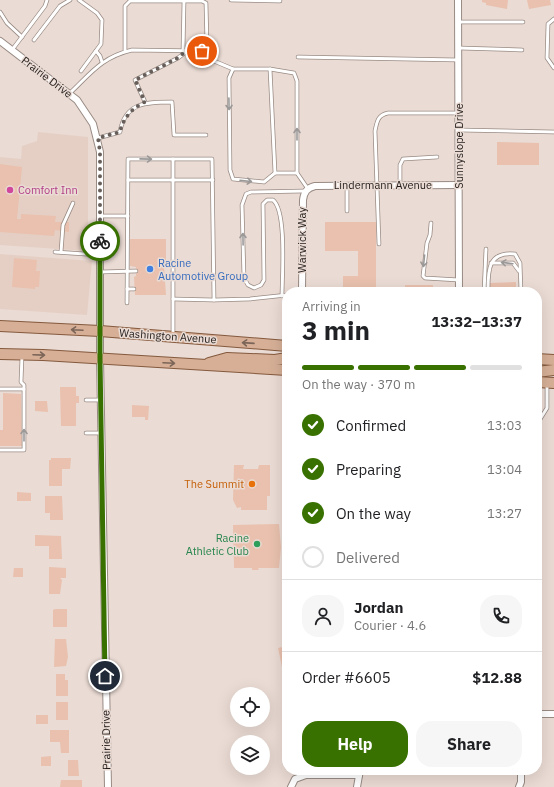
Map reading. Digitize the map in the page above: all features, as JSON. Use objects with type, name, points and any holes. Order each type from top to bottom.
[{"type":"main road","name":"Washington Avenue","points":[[0,326],[100,331],[282,346]]},
{"type":"main road","points":[[0,354],[22,354],[282,370]]},
{"type":"main road","points":[[201,365],[227,358],[282,359]]},
{"type":"main road","points":[[542,359],[554,360]]},
{"type":"main road","points":[[542,371],[554,370]]},
{"type":"street","name":"Sunnyslope Drive","points":[[458,0],[460,287]]},
{"type":"street","name":"Prairie Drive","points":[[0,41],[70,93],[86,111],[98,138],[100,152],[100,359],[108,787]]},
{"type":"street","name":"Lindermann Avenue","points":[[307,190],[315,186],[459,185]]},
{"type":"street","name":"Warwick Way","points":[[302,287],[303,200],[307,190]]},
{"type":"street","points":[[542,714],[554,714]]},
{"type":"street","points":[[291,787],[296,779],[306,776],[324,775]]},
{"type":"street","points":[[357,787],[360,775]]},
{"type":"lane","points":[[12,50],[47,0]]},
{"type":"lane","points":[[34,40],[60,6],[70,0]]},
{"type":"lane","points":[[79,0],[97,13],[102,20],[101,44],[81,71]]},
{"type":"lane","points":[[125,52],[125,6],[130,1],[142,0],[202,1],[206,3],[207,46],[202,51]]},
{"type":"lane","points":[[231,0],[280,1]]},
{"type":"lane","points":[[183,50],[184,1]]},
{"type":"lane","points":[[0,12],[7,23],[22,37]]},
{"type":"lane","points":[[554,19],[548,24],[547,58],[554,68]]},
{"type":"lane","points":[[458,22],[523,22]]},
{"type":"lane","points":[[459,48],[522,50]]},
{"type":"lane","points":[[70,93],[102,62],[125,52],[183,50],[202,51],[214,61],[233,69],[270,69],[294,73],[297,81],[297,172],[307,190],[251,192],[246,194],[242,205],[244,278],[248,285],[254,288],[261,285],[264,280],[263,204],[268,200],[273,200],[279,208],[282,224],[282,296],[214,300],[173,299]]},
{"type":"lane","points":[[145,102],[135,80],[178,58],[187,50]]},
{"type":"lane","points":[[96,51],[102,62]]},
{"type":"lane","points":[[298,57],[459,60]]},
{"type":"lane","points":[[233,69],[229,78],[230,170],[233,179],[264,182],[275,173],[297,172]]},
{"type":"lane","points":[[270,69],[275,173]]},
{"type":"lane","points":[[98,138],[120,132],[122,122],[136,106],[145,102],[172,102],[174,135],[206,135]]},
{"type":"lane","points":[[379,244],[375,131],[377,120],[382,114],[459,113]]},
{"type":"lane","points":[[459,130],[554,132]]},
{"type":"lane","points":[[400,185],[400,166],[403,159],[437,157]]},
{"type":"lane","points":[[127,303],[129,242],[128,159],[212,159],[214,300]]},
{"type":"lane","points":[[173,160],[173,337]]},
{"type":"lane","points":[[128,180],[212,180]]},
{"type":"lane","points":[[347,186],[347,211]]},
{"type":"lane","points":[[62,252],[63,225],[73,203]]},
{"type":"lane","points":[[100,216],[128,216]]},
{"type":"lane","points":[[431,223],[423,276],[425,278],[435,280],[459,280]]},
{"type":"lane","points":[[484,287],[486,249]]},
{"type":"lane","points":[[55,252],[100,255]]},
{"type":"lane","points":[[488,287],[488,274],[491,263],[502,254],[515,254],[520,263],[521,287]]},
{"type":"lane","points":[[491,263],[513,263],[520,272]]},
{"type":"lane","points":[[100,272],[136,271]]},
{"type":"lane","points":[[127,289],[134,289]]},
{"type":"lane","points":[[0,450],[24,450],[24,385],[21,382],[22,354]]},
{"type":"lane","points":[[542,416],[547,408],[546,382]]},
{"type":"lane","points":[[0,389],[24,389]]},
{"type":"lane","points":[[86,400],[101,400]]},
{"type":"lane","points":[[86,433],[102,433]]},
{"type":"shaded area","points":[[38,132],[88,137],[88,251],[0,245],[0,157],[21,159],[22,146],[37,141]]},
{"type":"shaded area","points":[[0,254],[92,261],[87,315],[0,309]]},
{"type":"building","points":[[482,0],[508,0],[507,9],[486,5],[486,3],[482,2]]},
{"type":"building","points":[[527,0],[550,0],[551,5],[529,9]]},
{"type":"building","points":[[497,142],[539,143],[539,165],[497,165]]},
{"type":"building","name":"Comfort Inn","points":[[0,164],[22,167],[17,219],[21,219],[21,214],[56,216],[55,222],[69,222],[69,232],[55,230],[54,236],[0,232]]},
{"type":"building","points":[[325,222],[376,222],[376,287],[343,287],[343,276],[358,276],[358,251],[325,251]]},
{"type":"building","name":"Racine Automotive Group","points":[[130,239],[166,239],[166,265],[164,266],[166,295],[135,295],[134,277],[136,276],[136,267],[130,266]]},
{"type":"building","points":[[14,258],[37,260],[36,271],[40,271],[39,287],[35,287],[35,289],[12,287]]},
{"type":"building","points":[[516,282],[516,287],[490,287],[490,283]]},
{"type":"building","points":[[405,285],[433,285],[433,287],[405,287]]},
{"type":"building","points":[[60,387],[76,387],[76,396],[79,396],[79,403],[76,403],[76,426],[61,426]]},
{"type":"building","points":[[3,393],[21,394],[22,446],[0,446],[0,430],[3,430]]},
{"type":"building","points":[[35,401],[47,401],[48,412],[35,411]]},
{"type":"building","points":[[132,405],[149,406],[148,420],[145,420],[145,417],[132,417]]},
{"type":"building","points":[[51,458],[71,458],[70,469],[62,469],[62,486],[49,486],[49,460],[51,460]]},
{"type":"building","name":"The Summit","points":[[234,465],[244,465],[243,469],[258,469],[259,465],[270,465],[270,496],[267,496],[267,510],[241,510],[241,507],[237,508],[233,500]]},
{"type":"building","points":[[17,492],[31,493],[31,501],[17,501]]},
{"type":"building","points":[[45,496],[62,496],[63,520],[50,520],[50,513],[45,513]]},
{"type":"building","name":"Racine Athletic Club","points":[[279,524],[281,547],[279,568],[258,568],[259,570],[252,570],[252,568],[234,568],[233,525]]},
{"type":"building","points":[[35,535],[61,536],[62,559],[49,559],[49,546],[35,546]]},
{"type":"building","points":[[49,567],[66,568],[66,578],[60,578],[62,580],[60,594],[49,594]]},
{"type":"building","points":[[14,568],[23,568],[23,577],[13,577]]},
{"type":"building","points":[[67,609],[67,627],[53,627],[53,610]]},
{"type":"building","points":[[55,639],[66,639],[68,657],[66,666],[54,667]]},
{"type":"building","points":[[282,647],[282,667],[278,648]]},
{"type":"building","points":[[56,674],[65,674],[65,680],[68,680],[68,696],[56,696]]},
{"type":"building","points":[[56,702],[68,702],[68,720],[56,720]]},
{"type":"building","points":[[36,715],[48,715],[48,724],[36,724]]},
{"type":"building","points":[[50,730],[69,730],[69,753],[61,753],[60,742],[50,742]]},
{"type":"building","points":[[51,756],[51,766],[41,766],[41,757]]},
{"type":"building","points":[[68,760],[78,760],[79,776],[68,776]]},
{"type":"building","points":[[61,780],[82,780],[82,787],[60,787]]},
{"type":"way so far","points":[[100,241],[100,152],[98,138],[120,132],[122,122],[136,106],[145,102],[135,80],[178,58],[187,50],[202,51]]},
{"type":"place","name":"Comfort Inn","points":[[10,190]]},
{"type":"place","name":"Racine Automotive Group","points":[[150,269]]},
{"type":"place","name":"The Summit","points":[[252,484]]},
{"type":"place","name":"Racine Athletic Club","points":[[257,544]]},
{"type":"route","points":[[100,241],[100,359],[105,676]]}]
